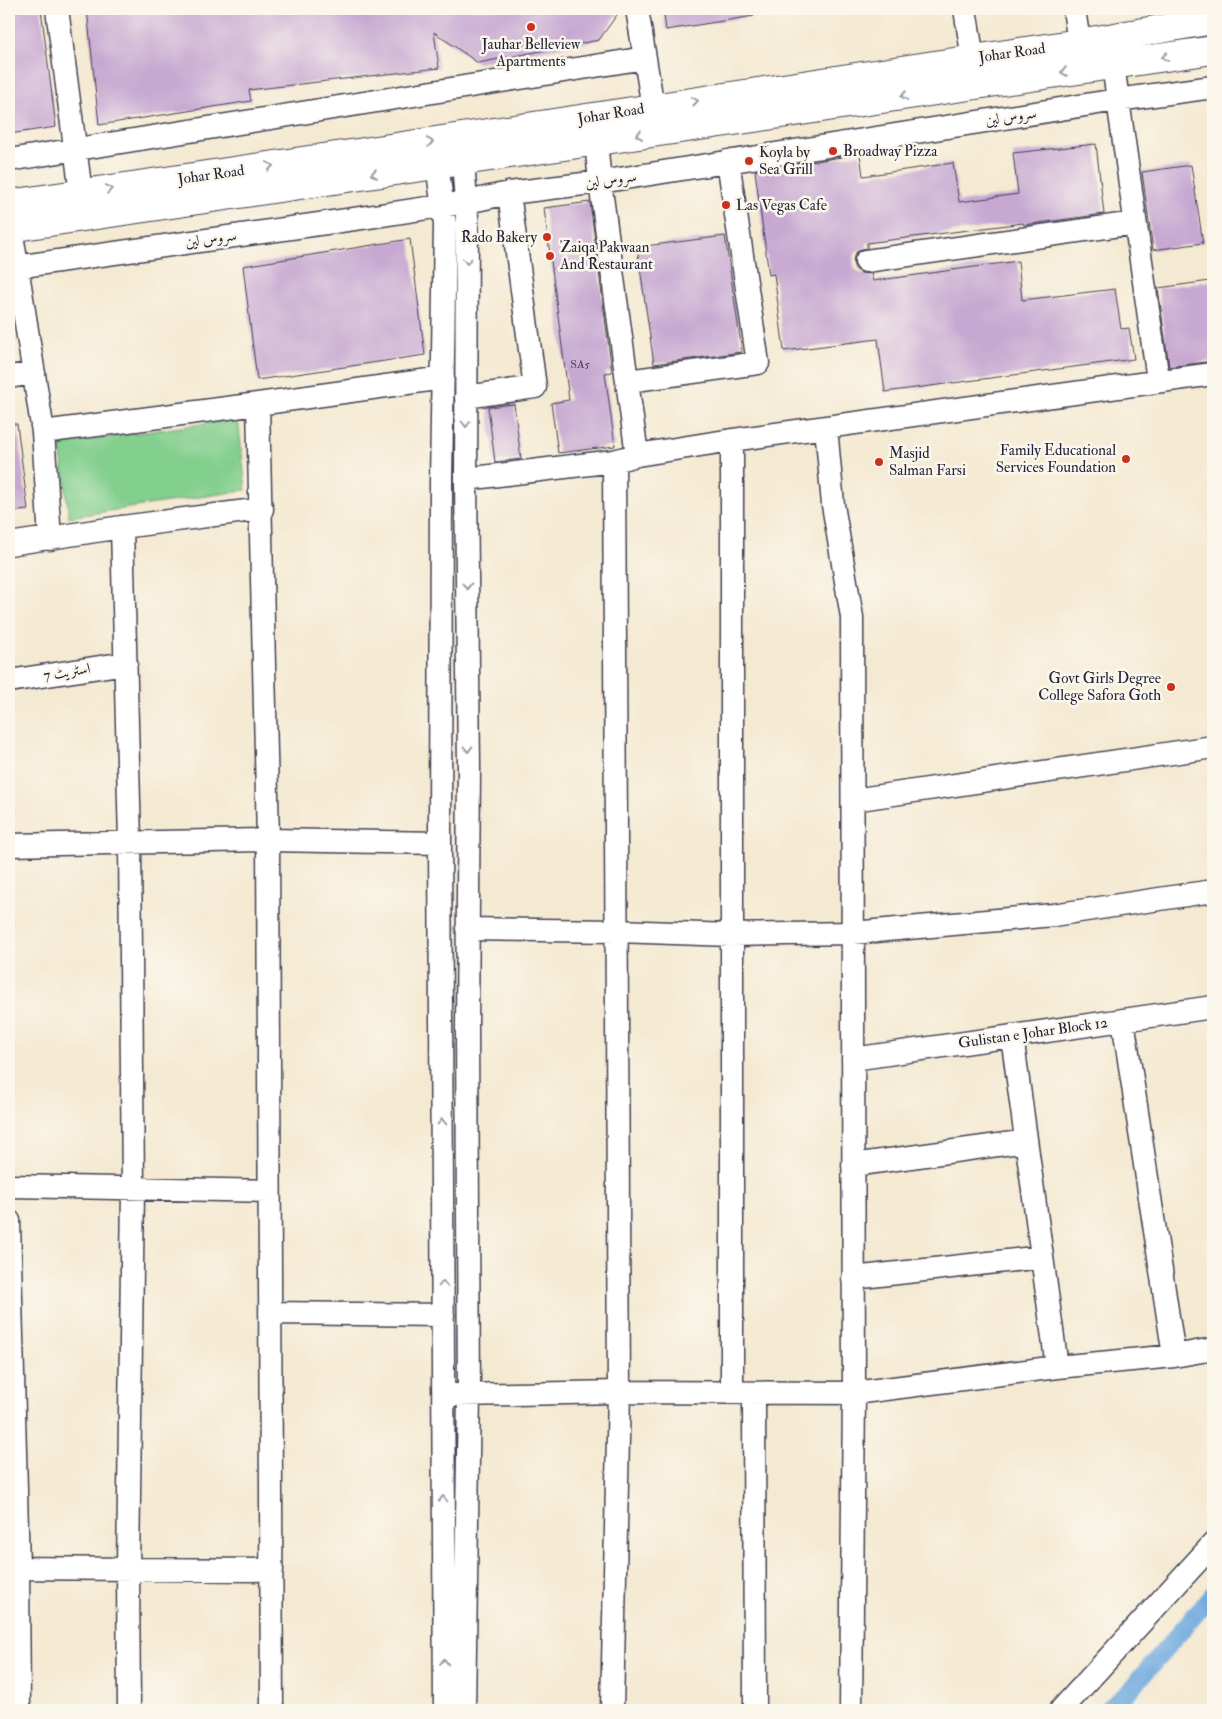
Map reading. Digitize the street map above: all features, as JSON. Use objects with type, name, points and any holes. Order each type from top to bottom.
[{"type":"main road","name":"Johar Road","points":[[10,220],[81,193],[1079,43],[1213,18]]},
{"type":"main road","name":"Johar Road","points":[[10,220],[450,162],[1213,50]]},
{"type":"street","points":[[57,9],[81,193]]},
{"type":"street","points":[[637,9],[653,108]]},
{"type":"street","points":[[965,9],[973,59]]},
{"type":"street","points":[[1074,9],[1079,43]]},
{"type":"street","points":[[1212,9],[1213,18]]},
{"type":"street","points":[[9,160],[645,58]]},
{"type":"street","points":[[1113,65],[1134,224],[1158,380]]},
{"type":"street","name":"سروس لین","points":[[13,267],[467,202],[509,193],[600,182],[1117,100],[1213,87]]},
{"type":"street","points":[[596,141],[637,455]]},
{"type":"street","points":[[628,381],[758,364],[728,161]]},
{"type":"street","points":[[450,162],[467,202],[469,1394],[464,1710]]},
{"type":"street","points":[[445,1710],[440,843],[445,224],[442,205],[450,162]]},
{"type":"street","points":[[466,397],[535,387],[509,193]]},
{"type":"street","points":[[10,220],[13,267],[34,373],[43,432],[50,539]]},
{"type":"street","points":[[866,260],[1134,224]]},
{"type":"street","points":[[9,377],[34,373]]},
{"type":"street","points":[[466,479],[614,461],[637,455],[732,440],[1158,380],[1213,374]]},
{"type":"street","points":[[43,432],[443,378]]},
{"type":"street","points":[[258,404],[262,509],[268,840],[272,1710]]},
{"type":"street","points":[[826,427],[834,505],[852,617],[854,800],[854,1393],[851,1710]]},
{"type":"street","points":[[732,440],[731,935],[743,1393],[755,1710]]},
{"type":"street","points":[[612,1710],[619,1392],[614,461]]},
{"type":"street","points":[[9,544],[262,509]]},
{"type":"street","points":[[122,527],[130,842],[133,1189],[128,1570],[129,1710]]},
{"type":"street","name":"اسٹریٹ 7","points":[[9,681],[126,663]]},
{"type":"street","points":[[854,800],[1213,747]]},
{"type":"street","points":[[9,845],[268,840],[440,843]]},
{"type":"street","points":[[467,929],[731,935],[853,933],[1053,915],[1213,890]]},
{"type":"street","name":"Gulistan e Johar Block 12","points":[[853,1059],[1213,1007]]},
{"type":"street","points":[[441,1018],[467,1018]]},
{"type":"street","points":[[1124,1020],[1174,1356]]},
{"type":"street","points":[[1012,1036],[1057,1367]]},
{"type":"street","points":[[853,1165],[1026,1141]]},
{"type":"street","points":[[9,1186],[269,1191]]},
{"type":"street","points":[[9,1221],[14,1640],[19,1710]]},
{"type":"street","points":[[853,1278],[1042,1257]]},
{"type":"street","points":[[270,1313],[443,1315]]},
{"type":"street","points":[[442,1395],[619,1392],[854,1393],[1057,1367],[1174,1356],[1213,1349]]},
{"type":"street","points":[[1061,1710],[1213,1544]]},
{"type":"street","points":[[13,1568],[272,1570]]},
{"type":"green space","points":[[238,419],[246,490],[69,517],[60,444]]},
{"type":"building","points":[[9,9],[41,9],[56,127],[9,134]]},
{"type":"building","points":[[87,9],[621,9],[599,40],[478,63],[434,32],[439,68],[249,90],[251,101],[99,125]]},
{"type":"building","points":[[663,9],[753,9],[754,16],[666,30]]},
{"type":"building","points":[[1096,144],[1104,214],[867,243],[867,248],[858,250],[854,256],[853,263],[855,269],[861,273],[871,274],[873,281],[1018,261],[1022,300],[1115,289],[1121,329],[1129,328],[1134,359],[885,392],[878,339],[784,351],[774,274],[769,275],[755,171],[860,154],[863,176],[953,163],[959,202],[1018,194],[1013,153]]},
{"type":"building","points":[[1191,165],[1203,243],[1153,250],[1142,172]]},
{"type":"building","points":[[590,202],[612,372],[605,373],[615,446],[558,453],[551,403],[569,400],[544,208]]},
{"type":"building","points":[[725,236],[742,352],[654,364],[637,247]]},
{"type":"building","points":[[410,239],[425,355],[257,380],[243,266]]},
{"type":"building","points":[[1210,281],[1213,302],[1213,361],[1169,367],[1158,288]]},
{"type":"building","points":[[514,404],[521,459],[495,462],[488,407]]},
{"type":"building","points":[[9,424],[17,424],[28,510],[9,512]]},
{"type":"waterway","points":[[1107,1710],[1130,1690],[1213,1594]]},
{"type":"place","name":"Jauhar Belleview Apartments","points":[[531,27]]},
{"type":"place","name":"Broadway Pizza","points":[[833,151]]},
{"type":"place","name":"Koyla by Sea Grill","points":[[749,161]]},
{"type":"place","name":"Las Vegas Cafe","points":[[726,205]]},
{"type":"place","name":"Rado Bakery","points":[[547,237]]},
{"type":"place","name":"Zaiqa Pakwaan And Restaurant","points":[[550,256]]},
{"type":"place","name":"Family Educational Services Foundation","points":[[1126,459]]},
{"type":"place","name":"Masjid Salman Farsi","points":[[879,462]]},
{"type":"place","name":"Govt Girls Degree College Safora Goth","points":[[1171,687]]}]
